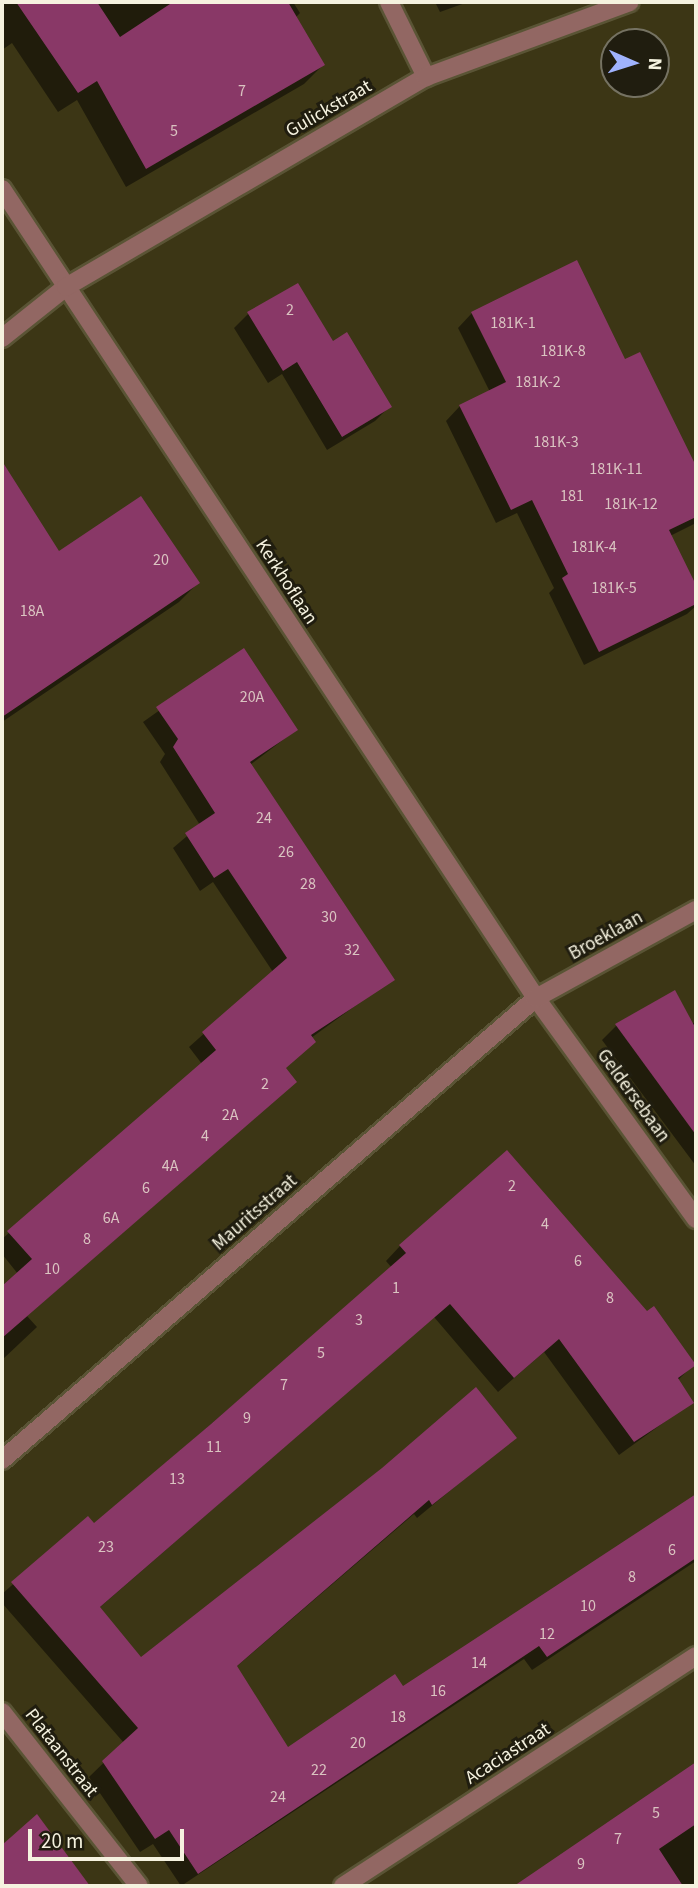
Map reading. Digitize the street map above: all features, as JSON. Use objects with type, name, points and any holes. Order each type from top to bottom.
[{"type":"street","points":[[389,2],[426,77]]},
{"type":"street","name":"Gulickstraat","points":[[2,338],[66,287],[426,77],[630,2]]},
{"type":"street","name":"Kerkhoflaan","points":[[2,189],[536,998]]},
{"type":"street","name":"Broeklaan","points":[[536,998],[696,910]]},
{"type":"street","name":"Geldersebaan","points":[[536,998],[696,1219]]},
{"type":"street","name":"Mauritsstraat","points":[[2,1460],[536,998]]},
{"type":"street","name":"Acaciastraat","points":[[343,1886],[696,1656]]},
{"type":"street","name":"Plataanstraat","points":[[2,1712],[139,1886]]},
{"type":"building","points":[[16,2],[97,2],[120,37],[173,2],[288,2],[325,65],[146,169],[97,81],[78,93]]},
{"type":"building","points":[[577,260],[625,359],[640,352],[696,466],[696,517],[669,530],[696,585],[696,604],[599,652],[562,578],[568,574],[532,500],[511,510],[459,405],[506,382],[471,312]]},
{"type":"building","points":[[298,283],[333,341],[347,332],[392,407],[342,437],[297,362],[283,371],[247,312]]},
{"type":"building","points":[[2,461],[59,551],[141,496],[200,583],[2,717]]},
{"type":"building","points":[[244,648],[298,730],[250,762],[395,980],[311,1035],[316,1042],[286,1068],[297,1082],[2,1338],[2,1286],[32,1259],[7,1231],[216,1050],[202,1032],[287,958],[228,869],[214,878],[185,833],[215,813],[173,747],[178,739],[156,707]]},
{"type":"building","points":[[675,990],[696,1029],[696,1135],[615,1024]]},
{"type":"building","points":[[507,1150],[647,1311],[654,1306],[696,1365],[678,1378],[694,1403],[634,1442],[559,1339],[514,1378],[450,1304],[100,1607],[141,1657],[382,1468],[476,1387],[517,1438],[432,1505],[429,1500],[237,1666],[288,1747],[395,1674],[403,1686],[696,1494],[696,1558],[547,1657],[539,1646],[198,1874],[169,1830],[155,1839],[102,1761],[138,1728],[11,1582],[88,1516],[94,1523],[211,1424],[406,1253],[399,1245]]},
{"type":"building","points":[[696,1762],[696,1824],[659,1849],[683,1886],[514,1886]]},
{"type":"building","points":[[37,1814],[90,1886],[2,1886],[2,1845]]}]
